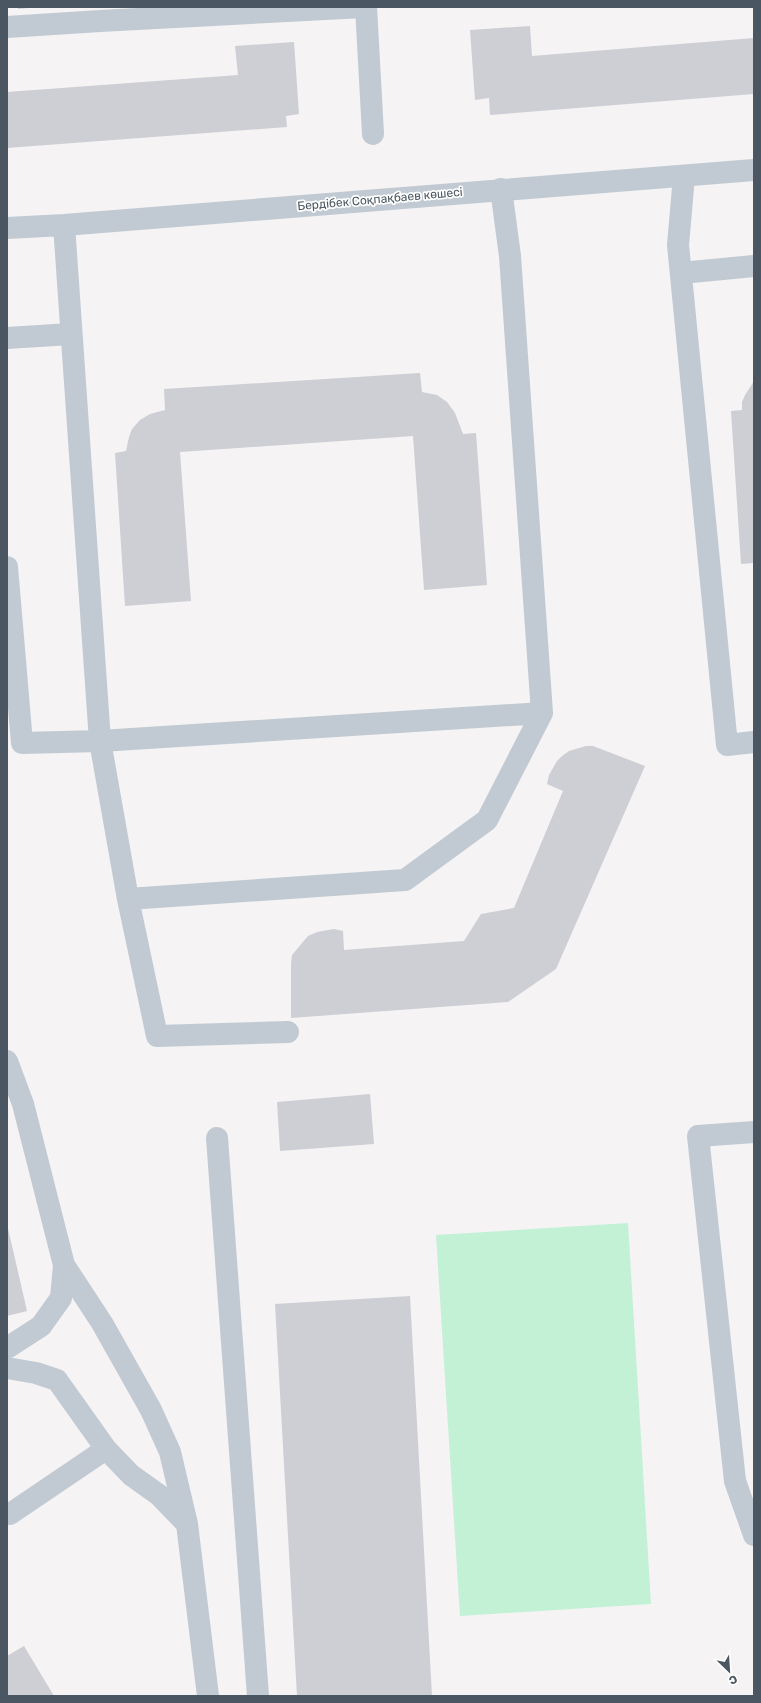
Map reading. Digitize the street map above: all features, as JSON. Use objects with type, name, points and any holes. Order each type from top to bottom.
[{"type":"street","points":[[7,28],[99,14],[365,7],[373,134]]},
{"type":"street","name":"Бердібек Соқпақбаев көшесі","points":[[7,228],[754,170]]},
{"type":"street","points":[[684,176],[678,246],[727,745],[754,742]]},
{"type":"street","points":[[128,899],[405,880],[487,820],[542,713],[510,256],[501,189]]},
{"type":"street","points":[[64,224],[100,741],[128,899],[157,1036],[288,1032]]},
{"type":"street","points":[[681,273],[754,266]]},
{"type":"street","points":[[7,338],[71,334]]},
{"type":"street","points":[[7,567],[22,743],[100,741],[542,713]]},
{"type":"street","points":[[7,1061],[23,1104],[64,1265],[102,1323],[151,1410],[170,1452],[187,1524],[208,1696]]},
{"type":"street","points":[[754,1132],[698,1136],[735,1481],[754,1535]]},
{"type":"street","points":[[217,1138],[258,1696]]},
{"type":"street","points":[[7,1348],[41,1326],[61,1298],[64,1265]]},
{"type":"street","points":[[7,1368],[36,1373],[57,1380],[106,1449],[131,1475],[159,1496],[187,1524]]},
{"type":"street","points":[[10,1514],[106,1449]]},
{"type":"green space","points":[[628,1223],[651,1604],[460,1616],[436,1235]]},
{"type":"building","points":[[18,7],[29,7],[29,8],[18,9]]},
{"type":"building","points":[[530,26],[532,56],[754,38],[754,94],[490,115],[489,98],[475,100],[470,30]]},
{"type":"building","points":[[294,42],[299,114],[286,116],[287,127],[7,148],[7,92],[238,75],[235,46]]},
{"type":"building","points":[[420,373],[422,392],[437,395],[447,402],[455,413],[463,434],[476,433],[487,585],[424,590],[413,436],[180,452],[191,601],[125,606],[115,453],[126,451],[132,429],[140,420],[150,414],[165,410],[164,389]]},
{"type":"building","points":[[754,381],[754,563],[741,564],[731,411],[742,410],[742,402]]},
{"type":"building","points":[[586,746],[593,746],[645,766],[556,969],[508,1002],[291,1018],[292,955],[308,936],[317,932],[334,929],[343,931],[344,950],[464,941],[481,914],[514,908],[563,791],[547,784],[549,775],[557,761],[562,756],[569,751]]},
{"type":"building","points":[[370,1094],[374,1144],[280,1151],[277,1102]]},
{"type":"building","points":[[7,1224],[27,1311],[7,1316]]},
{"type":"building","points":[[410,1296],[432,1696],[297,1696],[275,1304]]},
{"type":"building","points":[[24,1646],[54,1696],[7,1696],[7,1656]]}]
